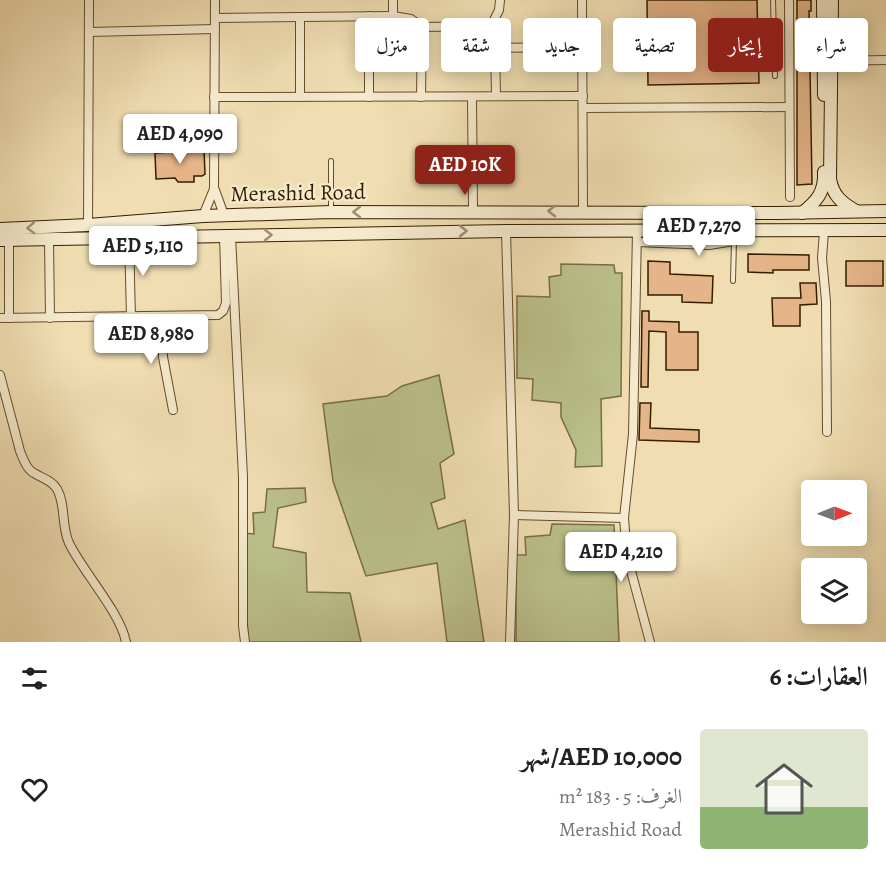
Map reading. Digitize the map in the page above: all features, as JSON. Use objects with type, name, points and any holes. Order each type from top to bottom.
[{"type":"main road","points":[[802,213],[818,199],[824,182],[823,0]]},
{"type":"main road","points":[[832,0],[832,18]]},
{"type":"main road","points":[[832,72],[830,179],[838,199],[857,212]]},
{"type":"main road","name":"Merashid Road","points":[[0,229],[203,216],[331,212],[802,213],[886,211]]},
{"type":"main road","points":[[738,236],[746,220],[778,213]]},
{"type":"main road","points":[[151,237],[148,230],[152,219]]},
{"type":"main road","points":[[846,231],[862,223],[886,221]]},
{"type":"main road","name":"Merashid Road","points":[[4,240],[506,231],[637,237],[738,236],[886,230]]},
{"type":"street","points":[[88,225],[89,0]]},
{"type":"street","points":[[215,0],[214,189],[224,215]]},
{"type":"street","points":[[393,0],[393,16]]},
{"type":"street","points":[[495,18],[500,0]]},
{"type":"street","points":[[582,0],[582,18]]},
{"type":"street","points":[[789,0],[790,197]]},
{"type":"street","points":[[215,18],[369,16],[405,18]]},
{"type":"street","points":[[369,16],[369,97]]},
{"type":"street","points":[[300,17],[300,97]]},
{"type":"street","points":[[89,32],[215,29]]},
{"type":"street","points":[[868,60],[886,60]]},
{"type":"street","points":[[421,72],[421,97]]},
{"type":"street","points":[[496,72],[496,96]]},
{"type":"street","points":[[583,72],[583,211]]},
{"type":"street","points":[[472,96],[473,211]]},
{"type":"street","points":[[214,97],[583,96]]},
{"type":"street","points":[[583,108],[789,107]]},
{"type":"street","points":[[203,216],[214,189]]},
{"type":"street","points":[[506,231],[514,515],[510,642]]},
{"type":"street","points":[[824,232],[822,258],[826,301],[827,432]]},
{"type":"street","points":[[4,240],[3,319],[162,317],[214,316],[223,310],[226,299],[228,236]]},
{"type":"street","points":[[228,236],[243,477],[243,626],[245,642]]},
{"type":"street","points":[[637,237],[634,416],[624,518],[627,556],[650,642]]},
{"type":"street","points":[[129,238],[131,317]]},
{"type":"street","points":[[49,240],[50,318]]},
{"type":"street","points":[[162,317],[163,357],[172,410]]},
{"type":"street","points":[[0,375],[24,462],[29,469],[50,480],[56,488],[61,498],[68,542],[120,626],[126,642]]},
{"type":"street","points":[[514,515],[624,518]]},
{"type":"lane","points":[[773,0],[775,76]]},
{"type":"lane","points":[[331,160],[331,212]]},
{"type":"lane","points":[[733,281],[738,236]]},
{"type":"green space","points":[[561,264],[614,265],[615,273],[622,273],[621,396],[601,399],[602,466],[575,467],[576,450],[561,417],[561,403],[532,400],[533,379],[517,378],[517,296],[550,297],[549,277],[561,275]]},
{"type":"green space","points":[[439,375],[454,454],[440,463],[445,498],[431,503],[438,529],[465,520],[484,642],[447,642],[437,563],[366,576],[333,481],[323,404],[387,396],[402,386]]},
{"type":"green space","points":[[305,488],[306,502],[278,508],[273,547],[306,553],[307,592],[350,593],[361,642],[248,642],[244,533],[254,534],[253,513],[265,512],[267,489]]},
{"type":"green space","points":[[552,524],[614,525],[619,642],[516,642],[516,555],[526,555],[525,537],[550,535]]},
{"type":"building","points":[[647,0],[757,0],[757,18],[708,18],[708,72],[759,72],[759,83],[648,85],[648,72],[696,72],[696,18],[647,18]]},
{"type":"building","points":[[797,0],[811,0],[809,18],[797,18]]},
{"type":"building","points":[[797,72],[810,72],[812,184],[797,185]]},
{"type":"building","points":[[204,150],[205,174],[194,176],[194,182],[178,182],[175,178],[156,179],[155,153]]},
{"type":"building","points":[[748,254],[809,255],[809,270],[773,270],[773,273],[748,272]]},
{"type":"building","points":[[648,261],[670,262],[670,274],[713,276],[712,303],[682,302],[682,295],[648,295]]},
{"type":"building","points":[[846,261],[883,261],[883,286],[846,286]]},
{"type":"building","points":[[800,283],[816,283],[817,304],[800,305],[800,326],[773,326],[772,298],[801,298]]},
{"type":"building","points":[[642,311],[649,311],[649,321],[679,322],[679,332],[698,332],[698,370],[666,370],[666,332],[649,331],[648,387],[641,387]]},
{"type":"building","points":[[640,403],[651,403],[650,428],[699,430],[699,442],[639,440]]}]
